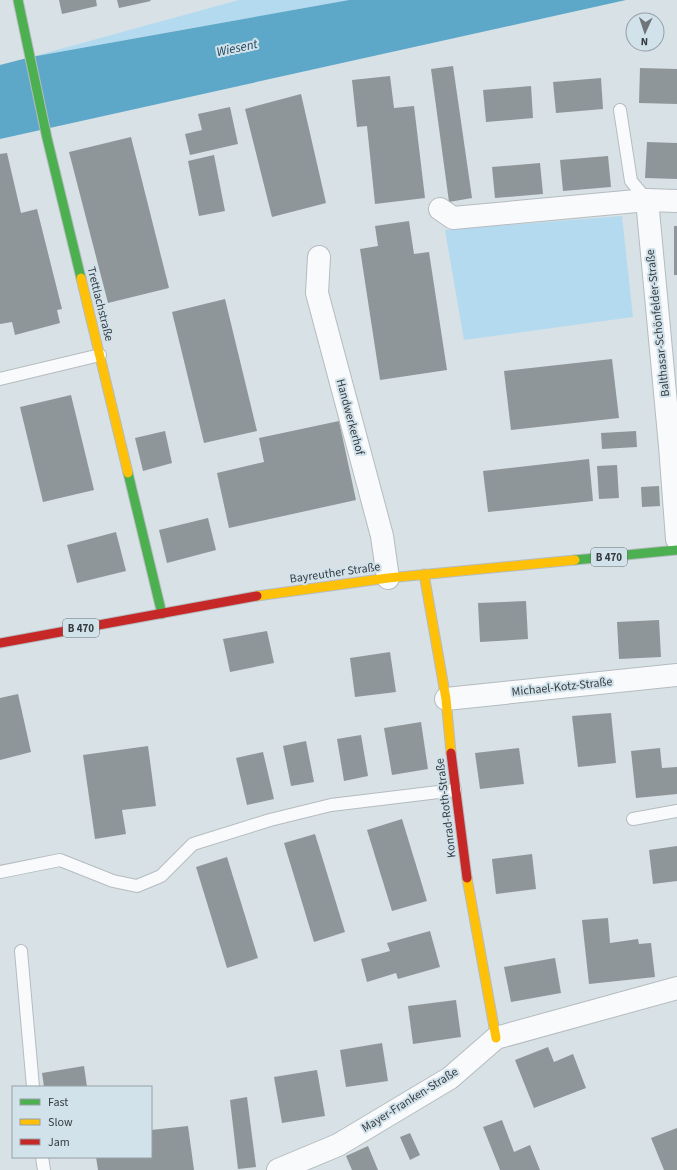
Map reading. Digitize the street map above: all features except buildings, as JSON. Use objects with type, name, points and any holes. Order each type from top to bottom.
[{"type":"street","name":"Trettlachstraße","points":[[18,0],[25,40],[47,138],[162,614]]},
{"type":"street","points":[[440,209],[453,218],[646,200],[677,201]]},
{"type":"street","name":"Balthasar-Schönfelder-Straße","points":[[646,200],[674,446],[677,539]]},
{"type":"street","name":"Handwerkerhof","points":[[319,257],[317,293],[382,536],[388,578]]},
{"type":"street","name":"Bayreuther Straße","points":[[0,643],[238,599],[388,578],[677,550]]},
{"type":"street","name":"Konrad-Roth-Straße","points":[[424,574],[446,699],[455,790],[470,902],[496,1038]]},
{"type":"street","name":"Michael-Kotz-Straße","points":[[446,699],[677,675]]},
{"type":"street","name":"Mayer-Franken-Straße","points":[[278,1170],[338,1145],[450,1078],[496,1038],[677,988]]},
{"type":"lane","points":[[620,110],[631,181],[646,200]]},
{"type":"lane","points":[[0,379],[100,356]]},
{"type":"lane","points":[[0,872],[60,860],[113,881],[137,886],[162,876],[193,844],[270,820],[331,805],[455,790]]},
{"type":"lane","points":[[633,819],[677,810]]},
{"type":"lane","points":[[21,951],[33,1086]]},
{"type":"lane","points":[[42,1158],[44,1170]]},
{"type":"shaded area","points":[[239,0],[349,0],[31,57]]},
{"type":"shaded area","points":[[622,216],[633,317],[464,340],[445,230]]},
{"type":"water","name":"Wiesent","points":[[349,0],[626,0],[0,139],[0,65],[31,57]]},
{"type":"traffic: fast","points":[[18,0],[47,138],[81,278]]},
{"type":"traffic: fast","points":[[128,473],[162,614]]},
{"type":"traffic: fast","points":[[575,560],[677,550]]},
{"type":"traffic: slow","points":[[81,278],[128,473]]},
{"type":"traffic: slow","points":[[257,596],[388,578],[575,560]]},
{"type":"traffic: slow","points":[[424,574],[446,699],[451,753]]},
{"type":"traffic: slow","points":[[467,878],[496,1038]]},
{"type":"traffic: jam","points":[[0,643],[257,596]]},
{"type":"traffic: jam","points":[[451,753],[467,878]]}]
